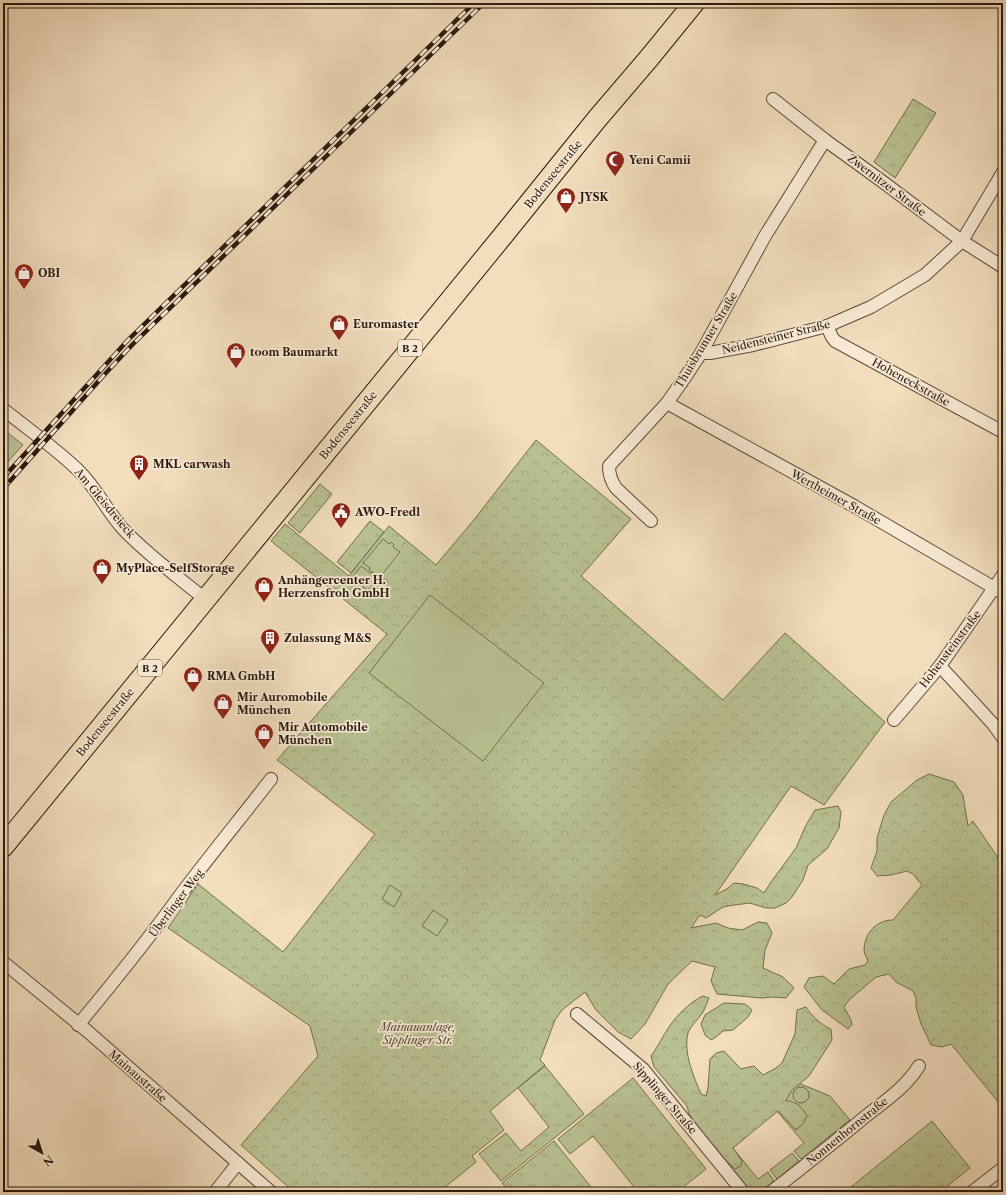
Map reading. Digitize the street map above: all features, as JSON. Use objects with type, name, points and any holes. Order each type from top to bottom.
[{"type":"main road","name":"Bodenseestraße","points":[[3,847],[597,119],[694,3]]},
{"type":"street","name":"Zwernitzer Straße","points":[[773,99],[825,140],[879,178],[962,241],[1003,267]]},
{"type":"street","name":"Thuisbrunner Straße","points":[[652,521],[611,482],[609,474],[610,466],[667,403],[686,376],[701,353],[765,236],[825,140]]},
{"type":"street","name":"Neidensteiner Straße","points":[[701,353],[710,353],[754,345],[827,326],[871,306],[925,275],[962,241],[1003,172]]},
{"type":"street","name":"Hoheneckstraße","points":[[827,326],[835,341],[1003,432]]},
{"type":"street","name":"Wertheimer Straße","points":[[667,403],[854,506],[999,590]]},
{"type":"street","name":"Am Gleisdreieck","points":[[3,409],[79,471],[125,531],[150,554],[205,599]]},
{"type":"street","name":"Hohensteinstraße","points":[[894,720],[940,666],[999,590],[1003,575]]},
{"type":"street","points":[[940,666],[993,724],[1003,738]]},
{"type":"street","name":"Überlinger Weg","points":[[78,1024],[151,935],[177,899],[271,779]]},
{"type":"street","name":"Mainaustraße","points":[[3,962],[78,1024],[271,1192]]},
{"type":"street","name":"Sipplinger Straße","points":[[577,1014],[643,1069],[742,1192]]},
{"type":"street","name":"Nonnenhornstraße","points":[[771,1192],[901,1088],[919,1066]]},
{"type":"street","points":[[215,1192],[238,1164]]},
{"type":"street","points":[[972,1192],[1003,1168]]},
{"type":"green space","points":[[913,99],[936,113],[895,178],[874,162]]},
{"type":"green space","points":[[3,429],[23,445],[3,467]]},
{"type":"green space","name":"Mainauanlage, Sipplinger Str.","points":[[536,440],[631,519],[581,576],[723,700],[785,633],[885,722],[824,805],[791,786],[715,895],[727,889],[734,883],[757,888],[764,893],[796,848],[805,827],[815,810],[838,806],[841,812],[839,828],[827,849],[808,865],[803,880],[792,897],[786,903],[775,908],[766,908],[750,903],[723,907],[706,918],[700,915],[691,928],[716,923],[728,928],[742,930],[758,922],[767,923],[772,933],[765,950],[763,968],[783,977],[794,988],[786,998],[762,998],[717,994],[711,981],[715,967],[692,961],[668,984],[645,1024],[631,1039],[618,1032],[596,1010],[585,992],[562,1010],[555,1020],[540,1060],[545,1065],[490,1111],[504,1130],[472,1156],[476,1162],[439,1192],[294,1192],[241,1145],[318,1056],[310,1026],[168,928],[198,884],[283,952],[375,834],[277,760],[387,634],[271,541],[285,524],[349,576],[389,526],[436,565],[473,521]]},
{"type":"green space","points":[[320,484],[332,494],[300,533],[288,523]]},
{"type":"green space","points":[[370,521],[384,532],[351,573],[337,562]]},
{"type":"green space","points":[[383,539],[389,544],[391,542],[394,545],[393,547],[400,552],[380,577],[369,570],[370,568],[363,563]]},
{"type":"green space","points":[[361,566],[378,579],[368,591],[352,578]]},
{"type":"green space","points":[[430,595],[544,683],[483,761],[369,673]]},
{"type":"green space","points":[[929,774],[954,782],[963,795],[968,826],[973,821],[1003,865],[1003,1108],[951,1044],[942,1047],[931,1045],[921,1024],[916,1007],[916,998],[913,991],[896,982],[889,974],[876,977],[849,1000],[844,1007],[852,1025],[848,1029],[822,1010],[804,987],[809,978],[823,976],[834,984],[849,969],[865,965],[868,961],[864,949],[869,932],[882,922],[893,920],[922,885],[913,874],[907,871],[891,875],[877,876],[871,868],[877,851],[877,838],[884,815],[891,802],[917,780]]},
{"type":"green space","points":[[390,885],[402,893],[394,907],[382,899]]},
{"type":"green space","points":[[433,910],[448,920],[437,936],[422,926]]},
{"type":"green space","points":[[703,996],[709,998],[702,1013],[688,1033],[687,1049],[695,1080],[701,1094],[706,1096],[710,1059],[716,1053],[724,1051],[741,1069],[754,1066],[763,1075],[782,1063],[795,1034],[797,1010],[806,1007],[817,1020],[831,1029],[832,1040],[809,1076],[792,1090],[786,1100],[799,1105],[803,1109],[807,1116],[803,1124],[796,1130],[778,1111],[733,1148],[742,1161],[741,1166],[735,1169],[715,1150],[689,1114],[687,1106],[654,1067],[651,1056],[676,1018],[684,1009]]},
{"type":"green space","points":[[724,1003],[745,1004],[752,1010],[748,1017],[733,1030],[723,1031],[711,1040],[705,1035],[701,1024],[705,1015]]},
{"type":"green space","points":[[545,1066],[584,1114],[501,1181],[479,1154],[506,1133],[521,1151],[549,1127],[518,1088]]},
{"type":"green space","points":[[633,1078],[706,1169],[677,1192],[638,1192],[593,1136],[570,1154],[558,1139]]},
{"type":"green space","points":[[791,1080],[830,1096],[850,1120],[801,1159],[794,1151],[804,1143],[777,1111],[732,1147],[758,1179],[768,1172],[774,1181],[760,1192],[749,1192],[711,1145]]},
{"type":"green space","points":[[801,1087],[807,1089],[809,1095],[807,1101],[801,1103],[795,1101],[793,1095],[795,1089]]},
{"type":"green space","points":[[932,1121],[970,1168],[940,1192],[845,1192]]},
{"type":"green space","points":[[554,1141],[595,1192],[510,1192],[502,1183]]},
{"type":"green space","points":[[792,1153],[799,1161],[777,1179],[770,1170]]},
{"type":"railway","points":[[3,478],[128,340],[474,3]]},
{"type":"railway","points":[[3,489],[133,344],[484,3]]},
{"type":"place","name":"Yeni Camii","points":[[615,177]]},
{"type":"place","name":"JYSK","points":[[566,214]]},
{"type":"place","name":"OBI","points":[[24,290]]},
{"type":"place","name":"Euromaster","points":[[339,341]]},
{"type":"place","name":"toom Baumarkt","points":[[236,369]]},
{"type":"place","name":"MKL carwash","points":[[139,481]]},
{"type":"place","name":"AWO-Fredl","points":[[341,529]]},
{"type":"place","name":"MyPlace-SelfStorage","points":[[102,585]]},
{"type":"place","name":"Anhängercenter H. Herzensfroh GmbH","points":[[264,603]]},
{"type":"place","name":"Zulassung M&S","points":[[270,655]]},
{"type":"place","name":"RMA GmbH","points":[[193,693]]},
{"type":"place","name":"Mir Auromobile München","points":[[223,720]]},
{"type":"place","name":"Mir Automobile München","points":[[264,750]]}]
